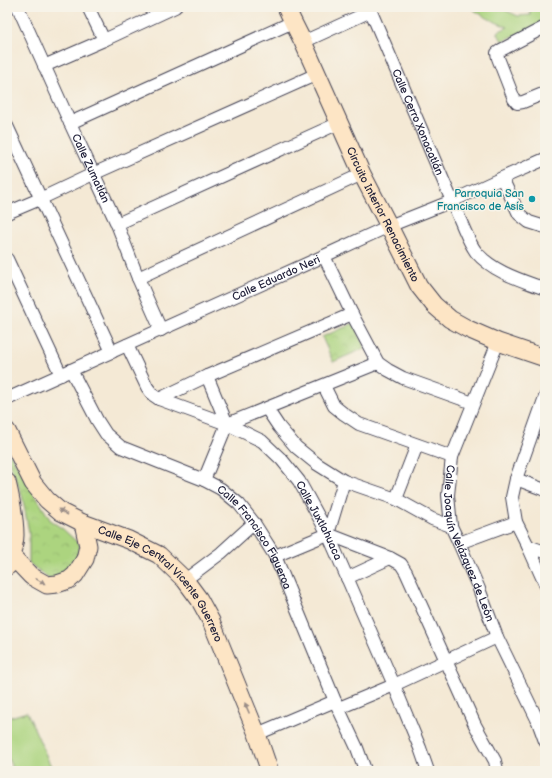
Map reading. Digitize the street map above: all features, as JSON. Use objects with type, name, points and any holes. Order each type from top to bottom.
[{"type":"main road","name":"Circuito Interior Renacimiento","points":[[290,15],[362,174],[418,286],[434,305],[450,319],[462,326],[498,342],[545,358]]},
{"type":"main road","name":"Calle Eje Central Vicente Guerrero","points":[[7,431],[33,483],[47,500],[61,512],[84,523],[130,540],[159,555],[185,580],[199,599],[211,621],[257,734],[269,771]]},
{"type":"main road","points":[[7,482],[13,509],[15,536],[9,562],[47,585],[57,584],[69,580],[75,575],[85,559],[88,546],[84,523]]},
{"type":"street","name":"Calle Zumatlán","points":[[18,7],[117,224],[138,278],[161,330]]},
{"type":"street","points":[[88,7],[104,40]]},
{"type":"street","points":[[44,66],[104,40],[160,10],[174,7]]},
{"type":"street","points":[[303,42],[370,9]]},
{"type":"street","name":"Calle Cerro Xonacatlán","points":[[370,9],[464,229],[476,251],[490,265],[511,276],[545,289]]},
{"type":"street","points":[[70,123],[290,15]]},
{"type":"street","points":[[545,26],[497,53],[514,99],[517,103],[545,93]]},
{"type":"street","points":[[7,213],[317,74]]},
{"type":"street","points":[[117,224],[340,123]]},
{"type":"street","points":[[7,126],[112,352]]},
{"type":"street","name":"Calle Eduardo Neri","points":[[7,399],[389,226],[452,201],[545,159]]},
{"type":"street","points":[[138,278],[362,174]]},
{"type":"street","points":[[502,178],[519,214],[529,222],[545,227]]},
{"type":"street","points":[[324,256],[378,363],[403,378],[473,404]]},
{"type":"street","name":"Calle Francisco Figueroa","points":[[7,259],[66,373],[106,434],[121,447],[204,480],[221,489],[239,504],[254,523],[275,556],[357,748],[364,771]]},
{"type":"street","points":[[160,399],[207,376],[352,314]]},
{"type":"street","name":"Calle Joaquín Velázquez de León","points":[[498,342],[452,457],[448,495],[450,526],[479,589],[497,636],[541,717],[545,741]]},
{"type":"street","name":"Calle Juxtlahuaca","points":[[127,345],[147,387],[153,395],[227,424],[262,441],[282,460],[299,482],[328,534],[394,685],[428,771]]},
{"type":"street","points":[[227,424],[378,363]]},
{"type":"street","points":[[204,480],[227,424],[207,376]]},
{"type":"street","points":[[324,386],[334,406],[359,424],[452,457]]},
{"type":"street","points":[[545,397],[539,428],[516,479],[512,497],[516,522],[545,584]]},
{"type":"street","points":[[267,409],[279,427],[296,447],[317,464],[344,481],[396,499],[432,519],[450,526]]},
{"type":"street","points":[[396,499],[417,445]]},
{"type":"street","points":[[516,479],[545,490]]},
{"type":"street","points":[[328,534],[344,481]]},
{"type":"street","points":[[459,543],[516,522]]},
{"type":"street","points":[[185,580],[221,553],[254,523]]},
{"type":"street","points":[[275,556],[328,534],[390,558],[401,564],[447,660],[475,725],[495,761],[497,771]]},
{"type":"street","points":[[528,546],[545,552]]},
{"type":"street","points":[[347,578],[390,558]]},
{"type":"street","points":[[257,734],[337,704],[394,685],[497,636]]},
{"type":"green space","points":[[470,7],[498,7],[518,16],[531,15],[528,7],[545,7],[545,22],[502,41],[497,32],[508,27],[488,18]]},
{"type":"green space","points":[[354,323],[365,348],[333,362],[322,337]]},
{"type":"green space","points":[[7,449],[51,521],[63,529],[80,545],[77,561],[65,576],[49,579],[29,563],[29,532],[22,495],[7,457]]},
{"type":"green space","points":[[27,712],[53,771],[13,771],[7,755],[7,718]]},
{"type":"place","name":"Parroquia San Francisco de Asís","points":[[532,199]]}]
